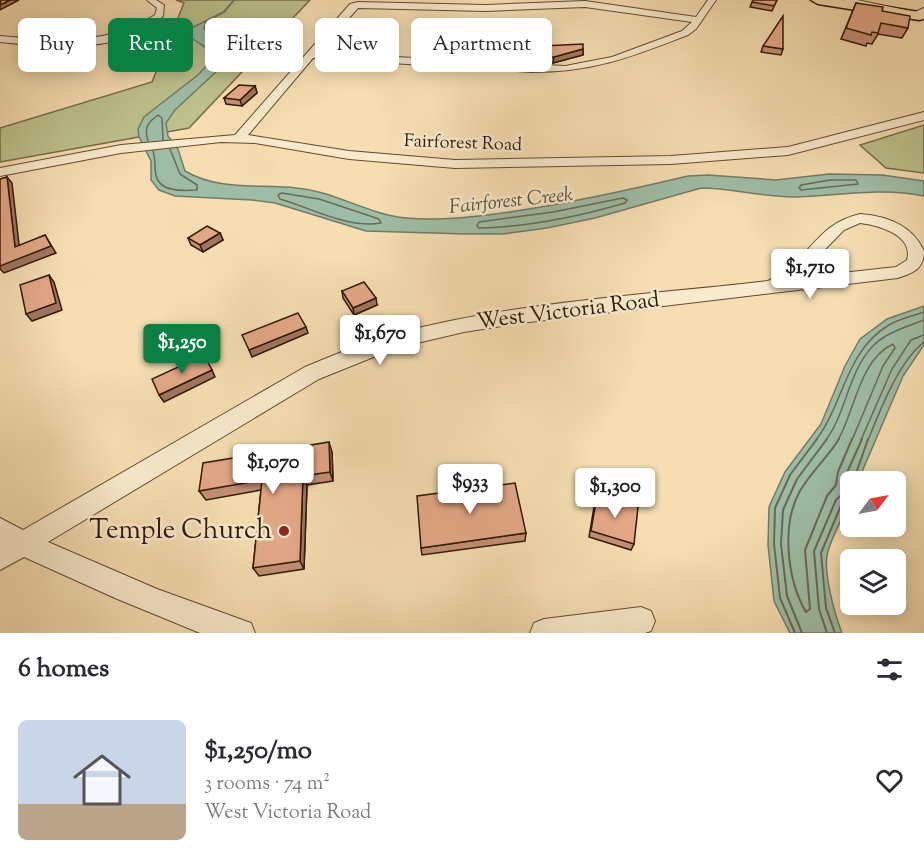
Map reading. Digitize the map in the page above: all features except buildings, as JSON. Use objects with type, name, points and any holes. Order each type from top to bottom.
[{"type":"main road","points":[[818,0],[922,15]]},
{"type":"main road","points":[[832,0],[922,15]]},
{"type":"street","points":[[1,42],[52,44],[127,34],[144,27],[159,16],[161,7],[151,0]]},
{"type":"street","points":[[310,55],[532,69],[565,69],[604,62],[641,51],[685,33],[698,20],[712,0]]},
{"type":"street","points":[[846,0],[922,15]]},
{"type":"street","points":[[239,138],[353,6],[494,8],[585,4],[698,20]]},
{"type":"street","name":"Fairforest Road","points":[[0,172],[89,154],[181,141],[239,138],[349,155],[455,164],[671,160],[788,151],[924,116]]},
{"type":"street","name":"West Victoria Road","points":[[0,557],[11,536],[270,396],[348,357],[394,341],[492,319],[772,287],[898,272],[909,268],[915,262],[917,254],[907,235],[898,229],[865,219],[847,221],[832,231],[802,265],[772,287]]},
{"type":"street","points":[[11,536],[195,619],[241,633]]},
{"type":"street","points":[[544,633],[641,621]]},
{"type":"shaded area","points":[[176,0],[310,0],[293,18],[205,18],[205,72],[242,72],[189,128],[0,162],[0,128],[152,82],[156,72],[193,72],[193,18],[178,18],[184,3]]},
{"type":"shaded area","points":[[924,125],[924,173],[886,168],[860,145]]},
{"type":"water","points":[[205,21],[205,47],[193,39],[193,27]]},
{"type":"water","points":[[205,67],[205,72],[216,72],[175,110],[166,123],[168,136],[178,149],[185,171],[211,182],[239,186],[296,188],[324,193],[392,216],[432,219],[510,212],[555,205],[688,176],[708,175],[776,180],[829,174],[882,175],[924,181],[924,196],[875,192],[782,197],[701,188],[595,218],[503,234],[366,231],[275,203],[175,196],[159,190],[151,180],[151,161],[139,137],[138,129],[144,117]]},
{"type":"water","points":[[924,306],[924,345],[903,376],[862,471],[840,471],[840,521],[828,551],[827,569],[833,604],[842,633],[790,633],[774,601],[768,545],[769,507],[785,472],[821,424],[845,366],[860,339],[887,319]]},
{"type":"waterway","name":"Fairforest Creek","points":[[212,18],[224,12],[234,0]]},
{"type":"place","name":"Temple Church","points":[[284,531]]}]
